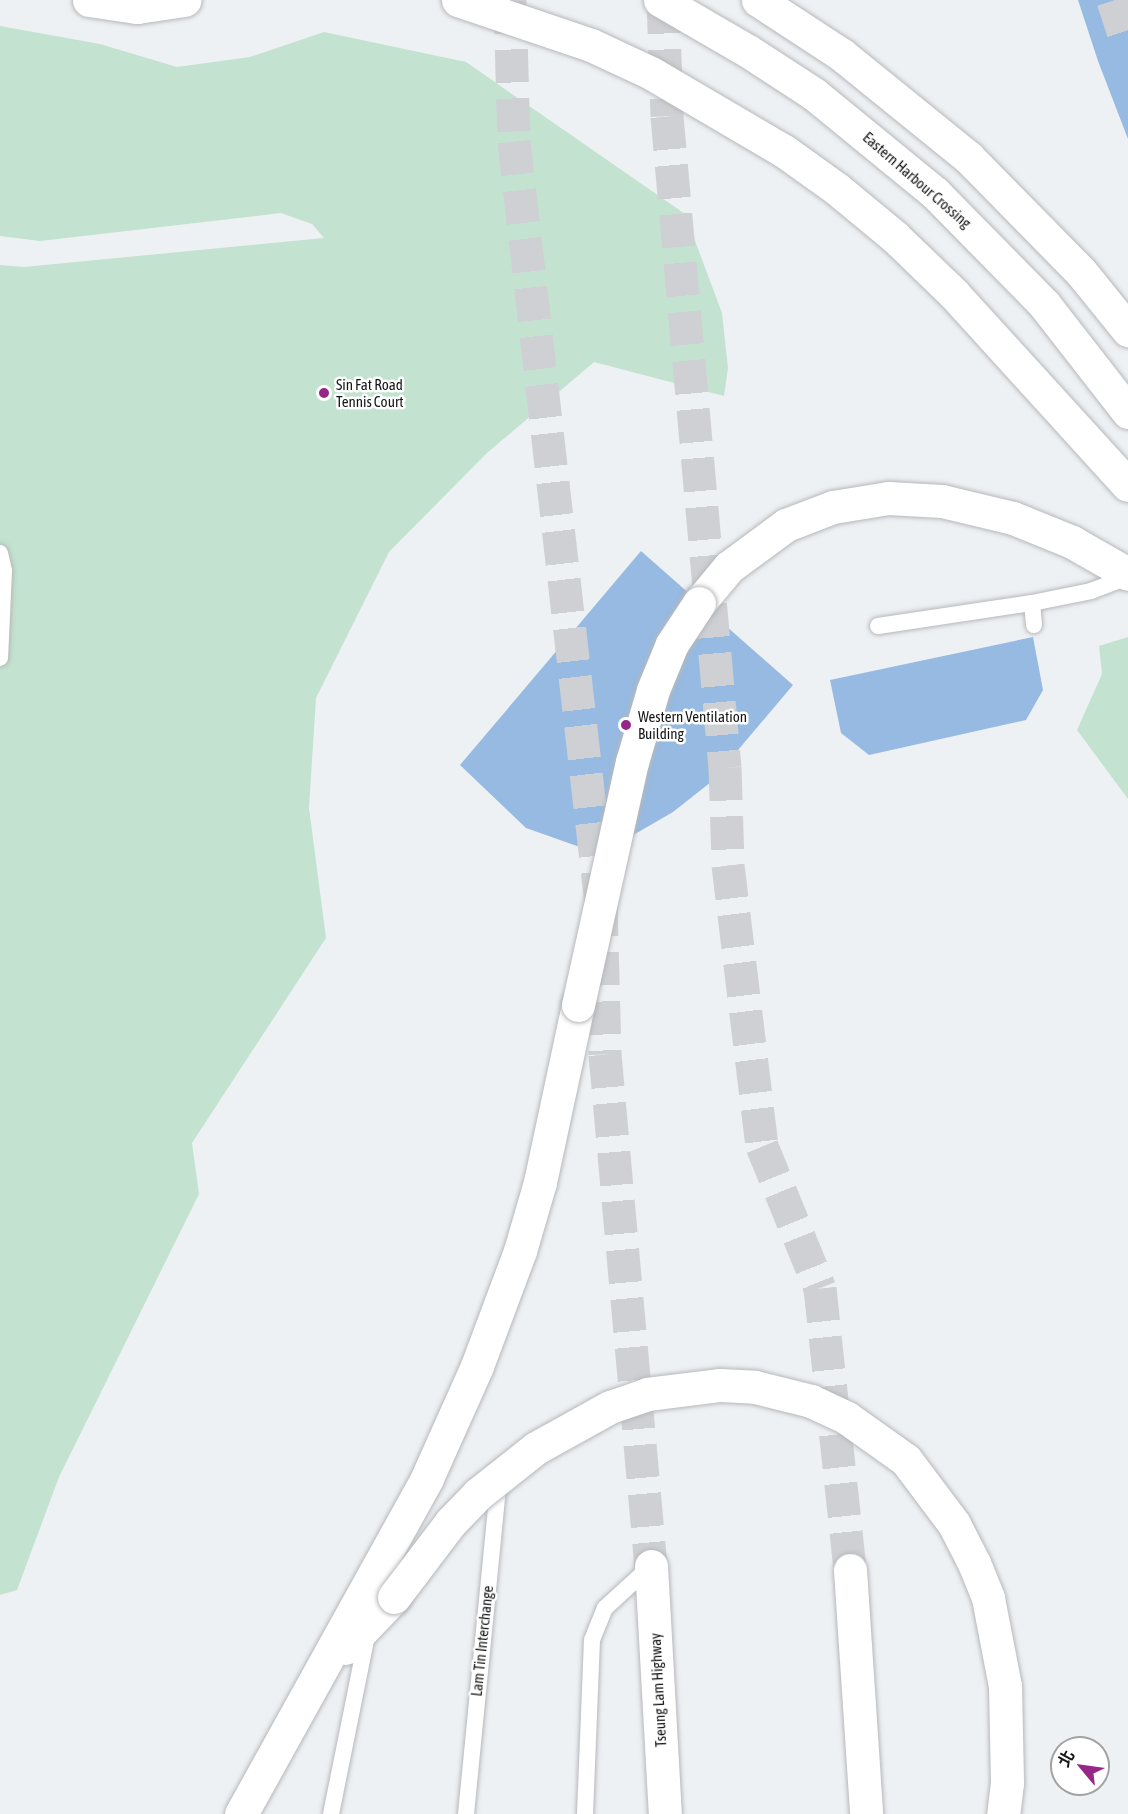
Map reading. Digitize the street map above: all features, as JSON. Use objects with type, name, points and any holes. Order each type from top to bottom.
[{"type":"main road","points":[[89,0],[137,7],[184,0]]},
{"type":"main road","points":[[458,0],[580,41],[651,73],[784,152],[837,189],[895,237],[954,294],[1128,485]]},
{"type":"main road","name":"Eastern Harbour Crossing","points":[[660,0],[814,94],[935,193],[1044,304],[1128,412]]},
{"type":"main road","points":[[758,0],[842,55],[968,157],[1081,272],[1128,330]]},
{"type":"main road","points":[[323,1667],[369,1627],[427,1478],[477,1366],[520,1251],[540,1182],[639,736],[662,665],[699,603],[729,567],[786,525],[833,507],[888,498],[942,501],[1013,518],[1072,542],[1128,575]]},
{"type":"main road","points":[[241,1814],[323,1667],[383,1588],[478,1494],[536,1448],[610,1407],[646,1394],[720,1385],[754,1387],[811,1401],[847,1418],[906,1460],[954,1524],[974,1563],[988,1598],[1005,1686],[1007,1753],[1003,1814]]},
{"type":"main road","name":"Tseung Lam Highway","points":[[651,1566],[665,1814]]},
{"type":"main road","points":[[850,1570],[866,1814]]},
{"type":"lane","points":[[0,553],[4,581],[0,658]]},
{"type":"lane","points":[[878,626],[1032,603],[1091,591],[1128,575]]},
{"type":"lane","points":[[1032,603],[1034,625]]},
{"type":"lane","name":"Lam Tin Interchange","points":[[466,1814],[500,1468]]},
{"type":"lane","points":[[585,1814],[592,1640],[605,1608],[651,1566]]},
{"type":"lane","points":[[331,1814],[369,1627]]},
{"type":"green space","points":[[0,26],[100,44],[177,67],[250,57],[324,32],[466,62],[685,214],[722,313],[728,368],[724,396],[594,362],[487,453],[389,552],[316,698],[309,808],[326,938],[192,1143],[199,1194],[59,1477],[17,1590],[0,1595],[0,265],[24,267],[324,238],[312,224],[281,213],[40,241],[0,236]]},
{"type":"green space","points":[[1128,637],[1128,799],[1077,730],[1102,674],[1099,646]]},
{"type":"building","points":[[1078,0],[1128,0],[1128,139],[1098,61]]},
{"type":"building","name":"Western Ventilation Building","points":[[641,551],[793,685],[711,782],[673,812],[628,838],[577,846],[526,828],[460,765]]},
{"type":"building","points":[[1033,637],[1043,690],[1026,720],[869,755],[841,733],[830,680]]},
{"type":"tunnel","points":[[510,0],[514,141],[601,903],[605,1054],[651,1566]]},
{"type":"tunnel","points":[[663,0],[667,116],[725,767],[728,865],[762,1146],[820,1288],[850,1570]]},
{"type":"tunnel","points":[[1113,0],[1128,46]]},
{"type":"place","name":"Sin Fat Road Tennis Court","points":[[324,393]]},
{"type":"place","name":"Western Ventilation Building","points":[[626,725]]}]
